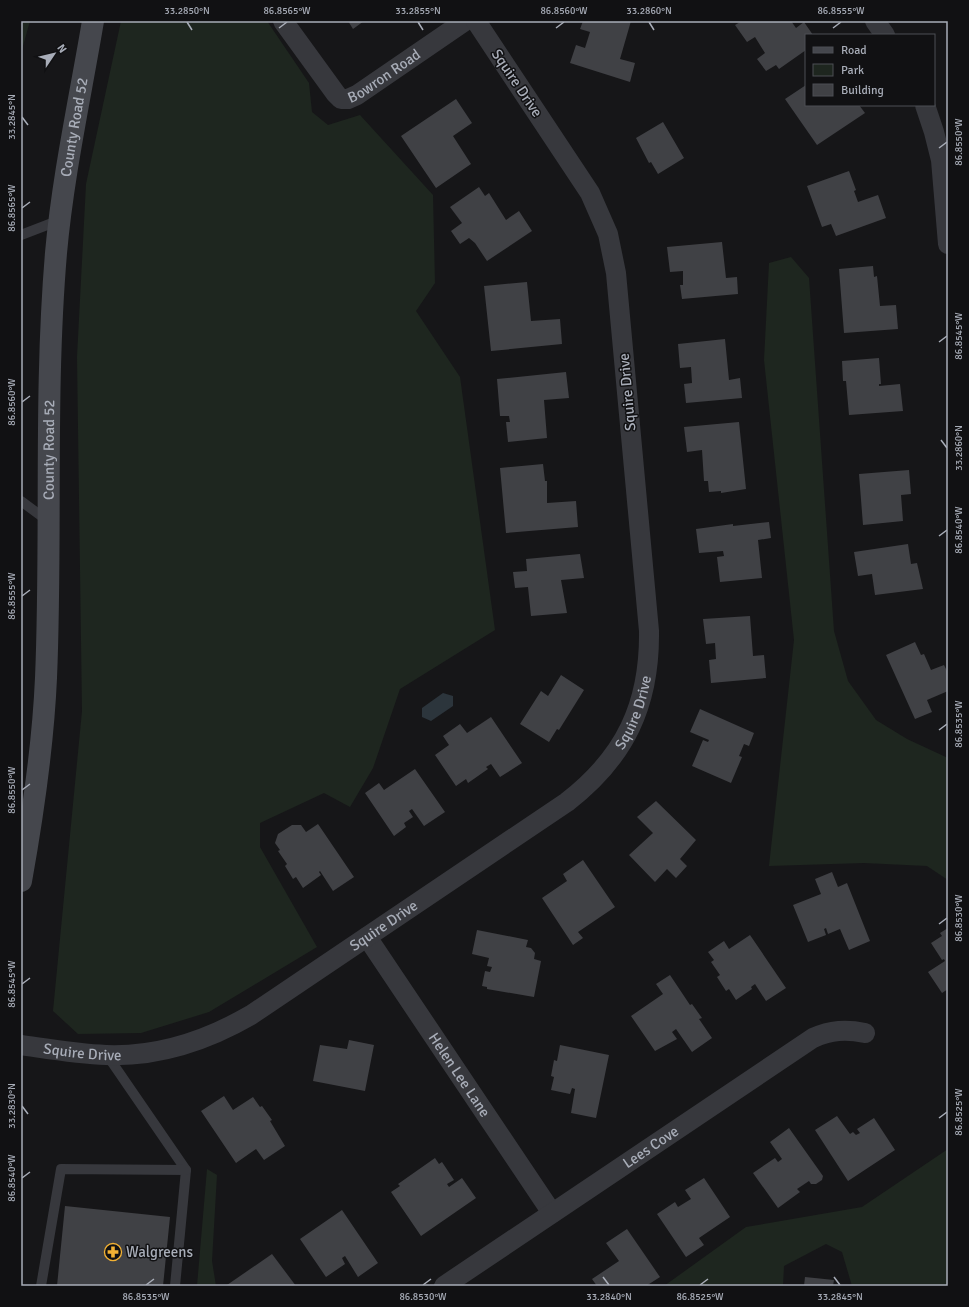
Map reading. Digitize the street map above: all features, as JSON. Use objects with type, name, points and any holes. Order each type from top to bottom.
[{"type":"main road","name":"County Road 52","points":[[21,881],[41,745],[46,686],[51,370],[56,252],[65,179],[94,21]]},
{"type":"street","name":"Bowron Road","points":[[283,21],[336,94],[341,99],[348,99],[357,95],[465,21]]},
{"type":"street","name":"Squire Drive","points":[[21,1045],[107,1055],[132,1055],[171,1049],[199,1041],[226,1029],[251,1015],[367,938],[567,802],[587,786],[604,769],[619,749],[631,728],[642,699],[649,656],[649,631],[616,273],[608,234],[590,193],[476,21]]},
{"type":"street","points":[[875,21],[884,34]]},
{"type":"street","points":[[925,106],[941,160],[948,244]]},
{"type":"street","name":"Helen Lee Lane","points":[[367,938],[552,1213]]},
{"type":"street","name":"Lees Cove","points":[[444,1286],[813,1038],[832,1031],[843,1030],[865,1033]]},
{"type":"lane","points":[[21,235],[60,220]]},
{"type":"lane","points":[[21,502],[48,521]]},
{"type":"lane","points":[[107,1055],[186,1170],[175,1286]]},
{"type":"lane","points":[[41,1286],[61,1168],[186,1170]]},
{"type":"green space","points":[[21,21],[30,21],[21,53]]},
{"type":"green space","points":[[121,21],[267,21],[309,83],[312,112],[328,125],[360,115],[433,195],[435,283],[416,311],[460,377],[495,630],[400,689],[373,768],[350,807],[324,793],[260,823],[260,847],[317,947],[209,1012],[141,1033],[78,1034],[53,1011],[82,711],[77,357],[86,184]]},
{"type":"green space","points":[[791,257],[809,278],[834,631],[848,681],[876,720],[907,739],[948,758],[948,880],[927,866],[864,863],[769,866],[794,640],[764,360],[769,263]]},
{"type":"green space","points":[[948,1149],[948,1286],[852,1286],[842,1252],[826,1244],[784,1266],[783,1286],[664,1286],[746,1227],[862,1207]]},
{"type":"green space","points":[[207,1169],[217,1175],[212,1261],[216,1286],[197,1286]]},
{"type":"shaded area","points":[[443,693],[453,696],[453,706],[431,721],[422,717],[422,708]]},
{"type":"building","points":[[348,21],[364,21],[353,29]]},
{"type":"building","points":[[583,21],[631,21],[620,59],[635,63],[630,82],[570,63],[576,45],[585,48],[590,32],[580,29]]},
{"type":"building","points":[[742,21],[791,21],[796,28],[804,22],[812,34],[805,34],[805,51],[779,69],[776,65],[766,71],[757,59],[765,53],[755,37],[747,42],[735,25]]},
{"type":"building","points":[[805,86],[805,106],[860,106],[865,113],[817,145],[785,99]]},
{"type":"building","points":[[456,99],[472,123],[453,136],[471,164],[436,188],[401,136]]},
{"type":"building","points":[[663,122],[684,158],[658,174],[651,162],[649,163],[636,138]]},
{"type":"building","points":[[849,171],[856,190],[854,191],[858,202],[878,195],[886,218],[836,236],[831,224],[822,227],[807,186]]},
{"type":"building","points":[[479,187],[485,196],[489,193],[506,220],[519,211],[532,231],[487,261],[475,243],[469,238],[460,244],[451,231],[462,223],[450,207]]},
{"type":"building","points":[[722,242],[726,278],[737,277],[738,294],[682,299],[680,285],[683,285],[683,271],[670,272],[667,247]]},
{"type":"building","points":[[873,266],[874,277],[877,276],[880,306],[896,305],[898,329],[844,333],[839,269]]},
{"type":"building","points":[[527,282],[531,321],[560,319],[562,344],[491,351],[484,286]]},
{"type":"building","points":[[725,339],[729,380],[740,378],[742,398],[686,403],[684,384],[692,383],[691,367],[680,368],[678,344]]},
{"type":"building","points":[[879,358],[881,384],[879,384],[879,386],[900,384],[903,411],[849,415],[846,381],[843,381],[842,361]]},
{"type":"building","points":[[566,372],[569,398],[544,400],[547,438],[508,442],[506,422],[510,422],[509,416],[500,416],[497,379]]},
{"type":"building","points":[[739,422],[746,489],[721,493],[721,491],[709,492],[708,481],[704,481],[702,450],[687,452],[684,427]]},
{"type":"building","points":[[543,464],[545,481],[547,481],[547,503],[576,501],[578,527],[506,533],[500,468]]},
{"type":"building","points":[[909,470],[911,494],[901,495],[903,521],[863,525],[859,474]]},
{"type":"building","points":[[769,522],[771,538],[758,540],[762,578],[720,582],[717,557],[724,556],[723,551],[699,553],[696,529],[733,524],[733,526]]},
{"type":"building","points":[[908,544],[911,564],[917,563],[923,589],[875,595],[872,574],[858,576],[854,552]]},
{"type":"building","points":[[580,554],[584,578],[561,580],[567,613],[531,616],[528,587],[515,588],[513,572],[527,571],[526,559]]},
{"type":"building","points":[[750,616],[753,656],[764,655],[766,678],[711,683],[709,660],[716,659],[715,643],[706,644],[703,619]]},
{"type":"building","points":[[915,642],[921,655],[924,654],[931,670],[944,665],[948,673],[948,691],[927,700],[932,712],[915,719],[886,655]]},
{"type":"building","points":[[561,675],[584,690],[559,730],[557,729],[549,742],[520,724],[541,691],[548,696]]},
{"type":"building","points":[[700,709],[754,733],[749,746],[744,744],[739,756],[742,757],[731,783],[692,766],[703,740],[708,742],[709,740],[690,732]]},
{"type":"building","points":[[491,717],[522,763],[500,777],[491,764],[486,767],[488,769],[468,783],[466,779],[456,786],[435,755],[449,745],[443,736],[460,724],[467,733]]},
{"type":"building","points":[[415,769],[445,812],[424,826],[412,809],[409,811],[413,817],[404,823],[406,827],[394,836],[365,793],[379,783],[384,790]]},
{"type":"building","points":[[656,801],[696,840],[680,859],[687,866],[676,878],[667,869],[655,882],[629,855],[653,833],[637,817]]},
{"type":"building","points":[[318,824],[354,877],[333,891],[320,871],[319,872],[321,875],[303,888],[296,877],[293,879],[285,866],[287,864],[278,851],[280,850],[275,843],[278,834],[292,825],[301,825],[306,832]]},
{"type":"building","points":[[583,860],[615,907],[578,932],[583,938],[573,945],[542,898],[567,881],[563,874]]},
{"type":"building","points":[[832,872],[838,887],[847,883],[870,941],[849,950],[840,929],[828,934],[826,928],[824,929],[826,935],[808,942],[793,905],[821,894],[815,879]]},
{"type":"building","points":[[948,928],[948,989],[942,993],[928,972],[945,961],[944,959],[942,960],[931,943],[942,936],[940,933]]},
{"type":"building","points":[[477,930],[528,940],[526,947],[531,948],[535,953],[534,959],[541,961],[534,997],[487,989],[487,987],[482,986],[485,971],[490,972],[492,967],[487,966],[489,958],[472,954]]},
{"type":"building","points":[[750,935],[786,988],[766,1001],[755,984],[751,987],[752,989],[736,1000],[729,989],[726,991],[717,977],[720,975],[711,962],[714,960],[708,952],[724,941],[729,949]]},
{"type":"building","points":[[670,975],[690,1005],[692,1004],[702,1018],[699,1019],[712,1038],[692,1052],[676,1029],[672,1032],[677,1039],[655,1051],[631,1016],[663,994],[656,984]]},
{"type":"building","points":[[349,1040],[374,1045],[365,1091],[313,1081],[320,1045],[347,1049]]},
{"type":"building","points":[[560,1045],[609,1055],[596,1118],[571,1113],[575,1089],[572,1088],[570,1094],[551,1090],[554,1077],[551,1076],[554,1060],[557,1061]]},
{"type":"building","points":[[224,1096],[233,1110],[253,1097],[260,1107],[262,1106],[272,1120],[270,1121],[285,1146],[264,1160],[256,1149],[236,1163],[201,1111]]},
{"type":"building","points":[[837,1116],[850,1134],[853,1132],[856,1135],[860,1133],[857,1129],[874,1118],[895,1150],[848,1181],[815,1130]]},
{"type":"building","points":[[789,1128],[823,1176],[822,1180],[816,1184],[811,1184],[809,1181],[797,1189],[800,1192],[778,1208],[753,1173],[775,1158],[778,1162],[782,1159],[770,1142]]},
{"type":"building","points":[[435,1158],[439,1164],[442,1162],[454,1180],[447,1184],[449,1187],[462,1178],[476,1198],[421,1236],[391,1192],[400,1186],[398,1184]]},
{"type":"building","points":[[704,1178],[730,1217],[699,1238],[704,1245],[686,1257],[657,1214],[675,1202],[678,1207],[691,1199],[685,1190]]},
{"type":"building","name":"Walgreens","points":[[65,1206],[170,1217],[163,1286],[57,1286]]},
{"type":"building","points":[[342,1210],[378,1263],[358,1277],[345,1256],[342,1258],[345,1264],[326,1277],[300,1239]]},
{"type":"building","points":[[627,1229],[660,1277],[646,1286],[597,1286],[592,1279],[619,1261],[606,1243]]},
{"type":"building","points":[[272,1254],[296,1286],[227,1285]]},
{"type":"building","points":[[805,1277],[834,1280],[833,1286],[804,1286]]},
{"type":"place","name":"Walgreens","points":[[113,1252]]}]
